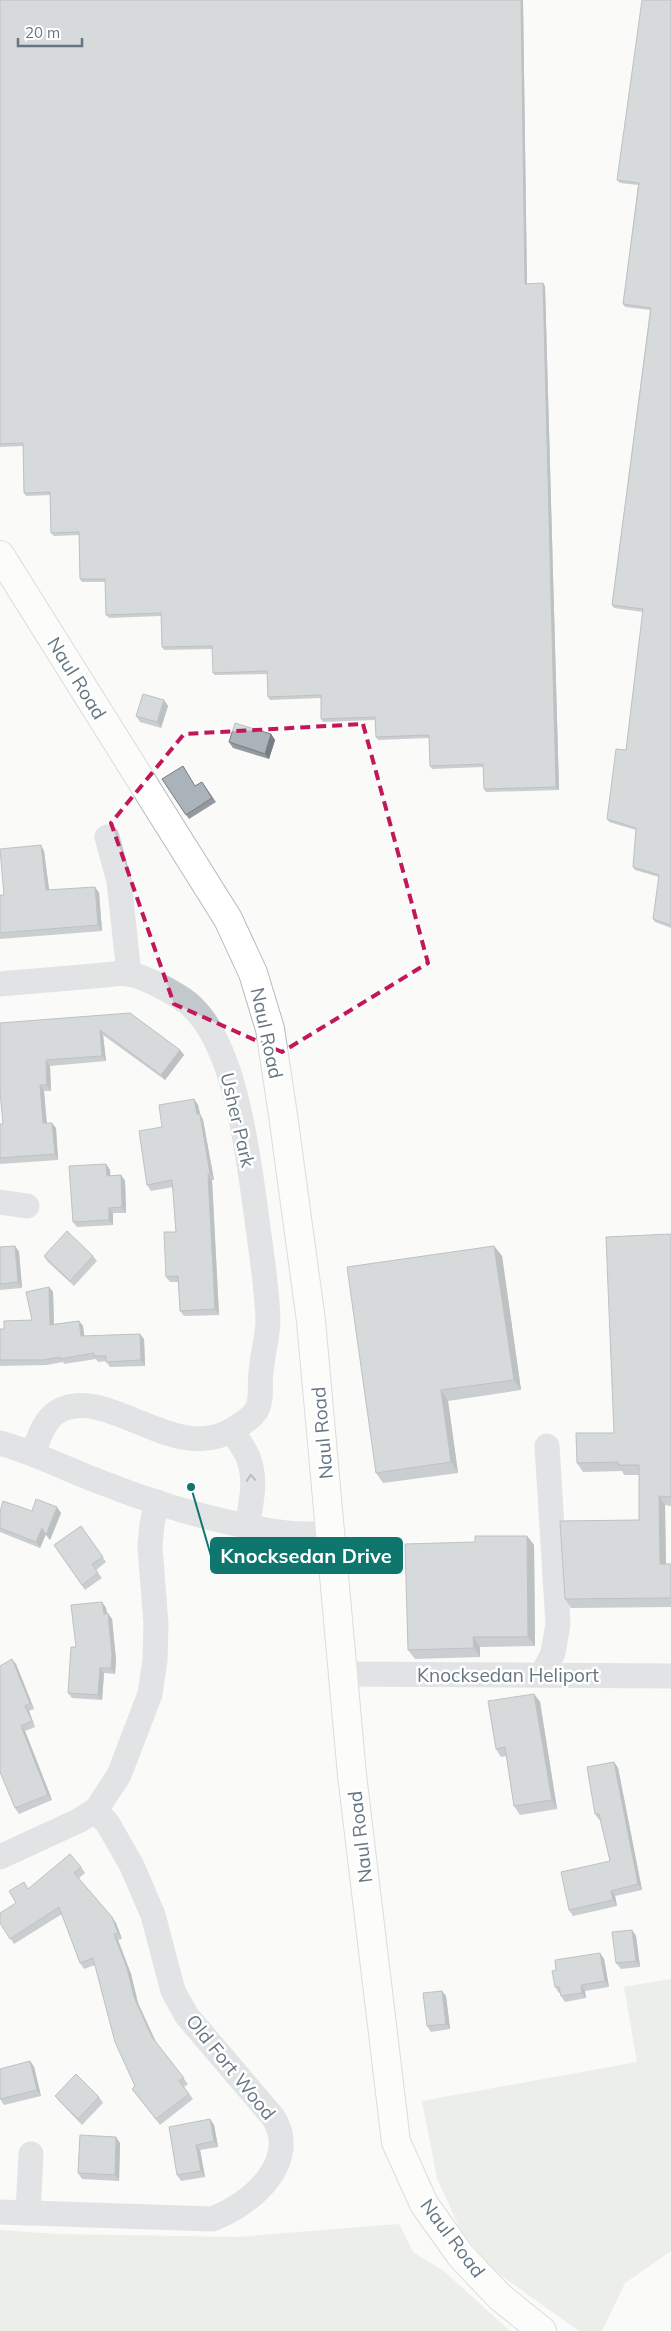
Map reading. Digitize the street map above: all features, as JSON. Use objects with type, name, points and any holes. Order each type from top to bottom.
[{"type":"main road","name":"Naul Road","points":[[0,555],[228,919],[253,973],[270,1029],[311,1321],[332,1532],[352,1775],[396,2142],[424,2204],[461,2256],[500,2297],[542,2331]]},
{"type":"street","points":[[107,837],[119,881],[129,974]]},
{"type":"street","name":"Usher Park","points":[[0,984],[129,974],[170,991],[187,1002],[202,1016],[214,1034],[232,1086],[249,1161],[268,1322],[260,1376],[261,1393],[256,1410],[232,1430]]},
{"type":"street","points":[[0,1202],[27,1206]]},
{"type":"street","points":[[33,1453],[48,1420],[57,1412],[70,1407],[84,1406],[104,1409],[154,1430],[178,1436],[195,1438],[216,1437],[232,1430],[248,1457],[252,1477],[252,1497],[247,1526]]},
{"type":"street","points":[[0,1443],[33,1453],[103,1483],[201,1517],[270,1532],[302,1534],[332,1532]]},
{"type":"street","points":[[542,1675],[553,1653],[558,1624],[547,1446]]},
{"type":"street","points":[[0,1857],[78,1821],[96,1810],[119,1775],[150,1694],[155,1660],[156,1624],[150,1547],[152,1524],[157,1502]]},
{"type":"street","name":"Knocksedan Heliport","points":[[344,1674],[671,1676]]},
{"type":"street","name":"Old Fort Wood","points":[[0,2212],[212,2219],[231,2212],[249,2200],[274,2170],[280,2156],[282,2141],[280,2129],[273,2117],[187,2016],[173,1991],[152,1915],[132,1866],[108,1824],[96,1810]]},
{"type":"street","points":[[28,2213],[31,2154]]},
{"type":"highlighted area","points":[[363,724],[428,963],[282,1052],[174,1004],[111,823],[184,734]]},
{"type":"shaded area","points":[[671,1979],[671,2251],[625,2283],[602,2331],[579,2331],[488,2266],[459,2227],[437,2178],[422,2101],[637,2062],[624,1987]]},
{"type":"shaded area","points":[[399,2224],[413,2252],[445,2272],[510,2331],[0,2331],[0,2230],[57,2234],[236,2237]]},
{"type":"building","points":[[0,0],[521,0],[525,284],[543,283],[556,787],[484,789],[483,764],[430,766],[429,735],[376,737],[375,717],[321,719],[321,695],[268,697],[267,671],[213,673],[212,646],[162,647],[161,613],[106,615],[105,579],[80,579],[79,532],[51,533],[50,492],[24,493],[23,443],[0,444]]},
{"type":"building","points":[[642,0],[671,0],[671,925],[653,919],[659,875],[633,867],[636,828],[607,819],[616,749],[626,750],[643,609],[612,605],[651,308],[623,304],[639,183],[617,180]]},
{"type":"building","points":[[143,694],[164,700],[157,722],[136,716]]},
{"type":"building","points":[[235,723],[271,734],[265,754],[229,742]]},
{"type":"building","points":[[183,766],[195,786],[202,782],[212,798],[186,815],[162,779]]},
{"type":"building","points":[[41,845],[46,890],[95,887],[98,925],[0,933],[0,895],[4,895],[0,849]]},
{"type":"building","points":[[130,1013],[180,1050],[161,1075],[100,1030],[102,1056],[46,1060],[47,1085],[40,1085],[43,1123],[52,1123],[55,1154],[0,1158],[0,1124],[3,1124],[0,1092],[0,1023]]},
{"type":"building","points":[[194,1099],[197,1114],[200,1114],[210,1174],[208,1174],[215,1309],[180,1311],[178,1276],[166,1277],[164,1232],[176,1232],[172,1180],[147,1185],[139,1131],[162,1127],[159,1105]]},
{"type":"building","points":[[106,1164],[107,1176],[121,1175],[122,1207],[109,1208],[109,1220],[73,1222],[69,1166]]},
{"type":"building","points":[[67,1231],[93,1256],[70,1281],[44,1256]]},
{"type":"building","points":[[671,1234],[671,1497],[659,1496],[660,1564],[671,1564],[671,1598],[565,1599],[560,1521],[639,1520],[639,1465],[618,1465],[618,1462],[577,1463],[576,1433],[614,1433],[606,1237]]},
{"type":"building","points":[[15,1246],[18,1282],[0,1284],[0,1247]]},
{"type":"building","points":[[494,1246],[514,1380],[441,1390],[451,1462],[376,1473],[347,1267]]},
{"type":"building","points":[[49,1287],[50,1325],[79,1321],[81,1336],[140,1334],[141,1360],[106,1362],[106,1356],[94,1356],[94,1353],[60,1359],[60,1357],[43,1360],[0,1360],[0,1329],[4,1329],[4,1321],[32,1320],[26,1292]]},
{"type":"building","points":[[36,1499],[57,1507],[46,1535],[42,1528],[36,1542],[0,1528],[0,1512],[3,1501],[32,1511]]},
{"type":"building","points":[[81,1526],[103,1557],[92,1564],[98,1573],[82,1585],[54,1545]]},
{"type":"building","points":[[475,1536],[527,1536],[528,1637],[473,1637],[474,1648],[408,1650],[405,1544],[475,1542]]},
{"type":"building","points":[[102,1602],[104,1614],[108,1613],[112,1655],[111,1668],[100,1668],[98,1695],[68,1693],[71,1647],[76,1647],[71,1605]]},
{"type":"building","points":[[12,1659],[30,1703],[25,1706],[32,1721],[21,1726],[48,1795],[15,1808],[0,1772],[0,1666]]},
{"type":"building","points":[[534,1694],[552,1800],[514,1806],[505,1747],[496,1749],[488,1701]]},
{"type":"building","points":[[614,1762],[638,1884],[611,1891],[613,1900],[569,1910],[561,1872],[610,1861],[599,1814],[595,1814],[587,1767]]},
{"type":"building","points":[[70,1854],[81,1867],[74,1873],[112,1917],[118,1933],[114,1934],[127,1968],[134,1997],[152,2037],[184,2078],[179,2081],[189,2094],[156,2119],[132,2089],[135,2086],[115,2042],[93,1958],[80,1963],[59,1907],[10,1939],[0,1923],[0,1913],[16,1903],[9,1891],[24,1882],[28,1889]]},
{"type":"building","points":[[632,1930],[636,1961],[616,1963],[612,1932]]},
{"type":"building","points":[[600,1953],[605,1981],[581,1985],[582,1993],[561,1996],[559,1987],[555,1987],[552,1971],[556,1970],[555,1960]]},
{"type":"building","points":[[442,1991],[446,2024],[427,2026],[423,1993]]},
{"type":"building","points":[[30,2061],[37,2090],[0,2099],[0,2069]]},
{"type":"building","points":[[76,2074],[99,2097],[78,2119],[55,2096]]},
{"type":"building","points":[[210,2119],[214,2141],[196,2145],[201,2171],[177,2175],[169,2127]]},
{"type":"building","points":[[80,2135],[116,2137],[115,2175],[78,2173]]},
{"type":"place","name":"Knocksedan Drive","points":[[191,1487]]}]
